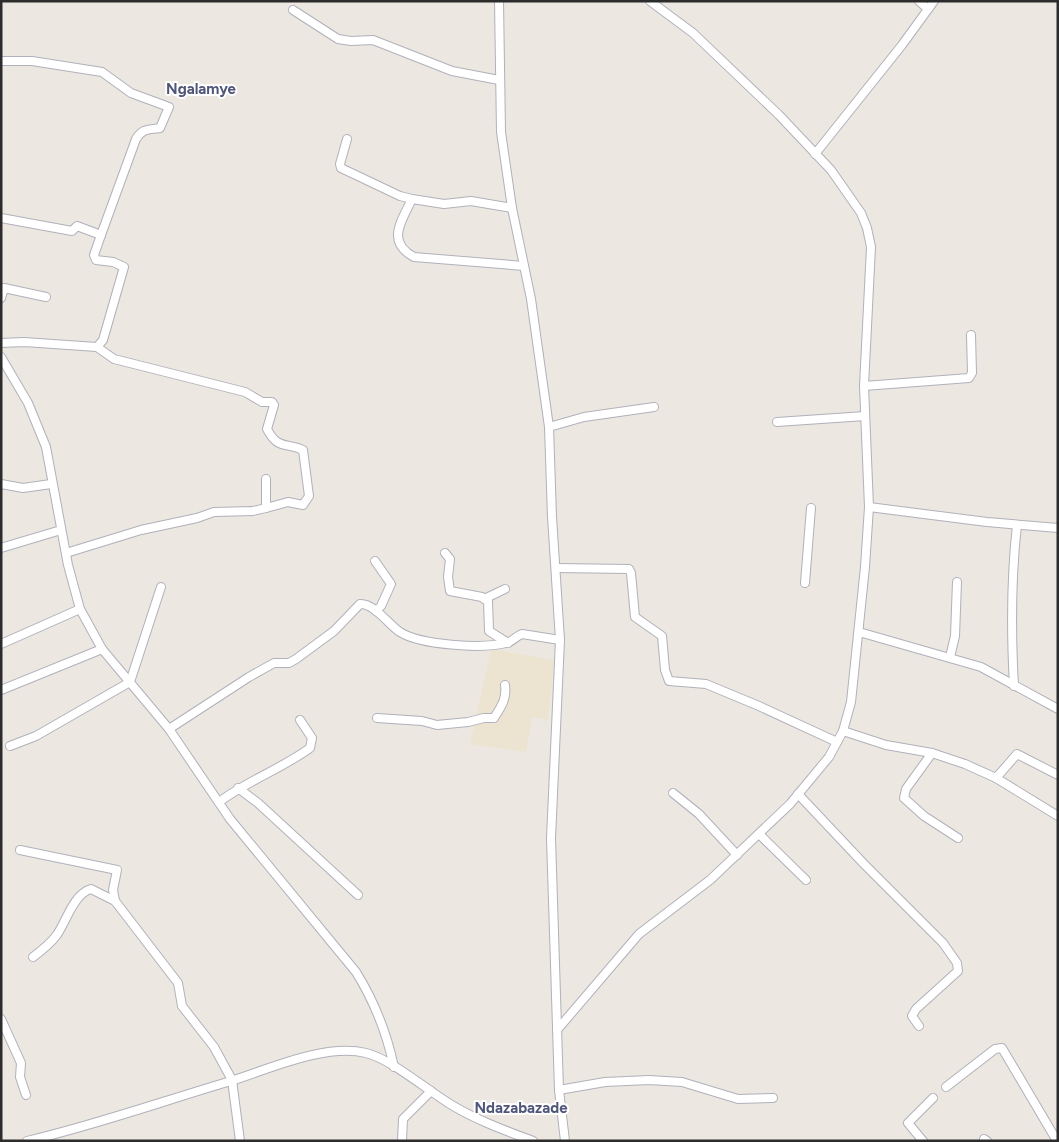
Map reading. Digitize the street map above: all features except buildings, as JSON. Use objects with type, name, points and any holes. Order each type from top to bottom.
[{"type":"street","points":[[499,1],[501,132],[512,208],[532,299],[550,427],[552,518],[560,640],[552,838],[559,1090],[565,1141]]},
{"type":"street","points":[[557,1030],[639,934],[710,880],[737,855],[798,794],[829,757],[843,731],[851,702],[859,632],[869,507],[864,386],[871,247],[867,228],[846,188],[779,115],[693,33],[650,1]]},
{"type":"street","points":[[919,1],[928,9]]},
{"type":"street","points":[[815,154],[902,46],[934,1]]},
{"type":"street","points":[[293,10],[338,39],[351,41],[373,40],[452,71],[499,80]]},
{"type":"street","points":[[1,60],[32,61],[102,72],[131,93],[169,107],[160,128],[147,128],[140,131],[94,255],[96,260],[112,262],[124,267],[103,340],[98,347]]},
{"type":"street","points":[[347,139],[340,164],[341,168],[400,196],[444,204],[471,201],[512,208]]},
{"type":"street","points":[[412,199],[397,234],[399,244],[404,252],[414,257],[524,266]]},
{"type":"street","points":[[1,218],[72,231],[77,226],[101,235]]},
{"type":"street","points":[[1,298],[4,288],[46,297]]},
{"type":"street","points":[[864,386],[969,378],[972,373],[971,335]]},
{"type":"street","points":[[1,343],[24,342],[98,347],[114,359],[244,392],[262,402],[272,402],[274,405],[267,429],[273,440],[283,446],[303,450],[309,496],[303,505],[279,503],[253,511],[214,512],[197,518],[141,530],[66,553]]},
{"type":"street","points":[[1,357],[28,404],[46,447],[61,530],[80,609],[102,649],[169,729],[230,819],[356,972],[366,988],[387,1038],[394,1067]]},
{"type":"street","points":[[550,427],[584,417],[654,407]]},
{"type":"street","points":[[777,422],[865,416]]},
{"type":"street","points":[[266,479],[266,508]]},
{"type":"street","points":[[1,484],[23,488],[52,484]]},
{"type":"street","points":[[869,507],[1017,525],[1058,528]]},
{"type":"street","points":[[805,583],[811,508]]},
{"type":"street","points":[[1014,686],[1013,554],[1017,525]]},
{"type":"street","points":[[1,548],[61,530]]},
{"type":"street","points":[[445,554],[450,559],[448,577],[450,591],[488,601],[487,626],[489,631],[485,646]]},
{"type":"street","points":[[375,561],[391,584],[384,600],[376,611]]},
{"type":"street","points":[[556,568],[629,569],[635,617],[660,632],[662,636],[664,670],[668,681],[706,684],[837,742]]},
{"type":"street","points":[[950,657],[955,636],[956,582]]},
{"type":"street","points":[[10,746],[36,736],[130,682],[161,587]]},
{"type":"street","points":[[484,599],[505,590]]},
{"type":"street","points":[[169,729],[274,663],[289,663],[296,659],[328,636],[360,604],[364,603],[399,632],[414,638],[469,646],[508,643],[522,634],[560,640]]},
{"type":"street","points":[[1,644],[80,609]]},
{"type":"street","points":[[489,631],[508,643]]},
{"type":"street","points":[[859,632],[981,667],[1058,709]]},
{"type":"street","points":[[1,690],[102,649]]},
{"type":"street","points":[[377,718],[422,721],[437,725],[494,718],[504,703],[505,685]]},
{"type":"street","points":[[219,802],[238,788],[310,748],[312,738],[300,720]]},
{"type":"street","points":[[843,731],[886,745],[932,753],[965,764],[996,778],[1058,816]]},
{"type":"street","points":[[932,753],[906,789],[904,798],[924,816],[958,838]]},
{"type":"street","points":[[996,778],[1017,754],[1058,775]]},
{"type":"street","points":[[238,788],[258,803],[358,895]]},
{"type":"street","points":[[672,793],[699,814],[737,855]]},
{"type":"street","points":[[798,794],[864,864],[943,942],[957,963],[958,971],[916,1009],[912,1016],[919,1026]]},
{"type":"street","points":[[759,834],[806,880]]},
{"type":"street","points":[[20,850],[117,870],[113,890],[115,901]]},
{"type":"street","points":[[33,957],[55,938],[74,905],[86,891],[91,889],[115,901],[178,983],[182,1006],[214,1047],[232,1080],[240,1141]]},
{"type":"street","points":[[1,1020],[21,1063],[20,1077],[26,1095]]},
{"type":"street","points":[[946,1087],[995,1049],[1002,1048],[1057,1141]]},
{"type":"street","points":[[27,1141],[88,1126],[294,1061],[332,1052],[353,1050],[369,1054],[394,1067],[473,1117],[533,1141]]},
{"type":"street","points":[[559,1090],[605,1082],[648,1080],[682,1082],[738,1099],[773,1098]]},
{"type":"street","points":[[402,1141],[403,1119],[431,1091]]},
{"type":"street","points":[[924,1141],[908,1123],[933,1098]]},
{"type":"shaded area","points":[[491,649],[554,660],[548,720],[532,717],[526,752],[470,744]]},
{"type":"district","name":"Ngalamye","points":[[201,89]]},
{"type":"district","name":"Ndazabazade","points":[[521,1108]]}]
